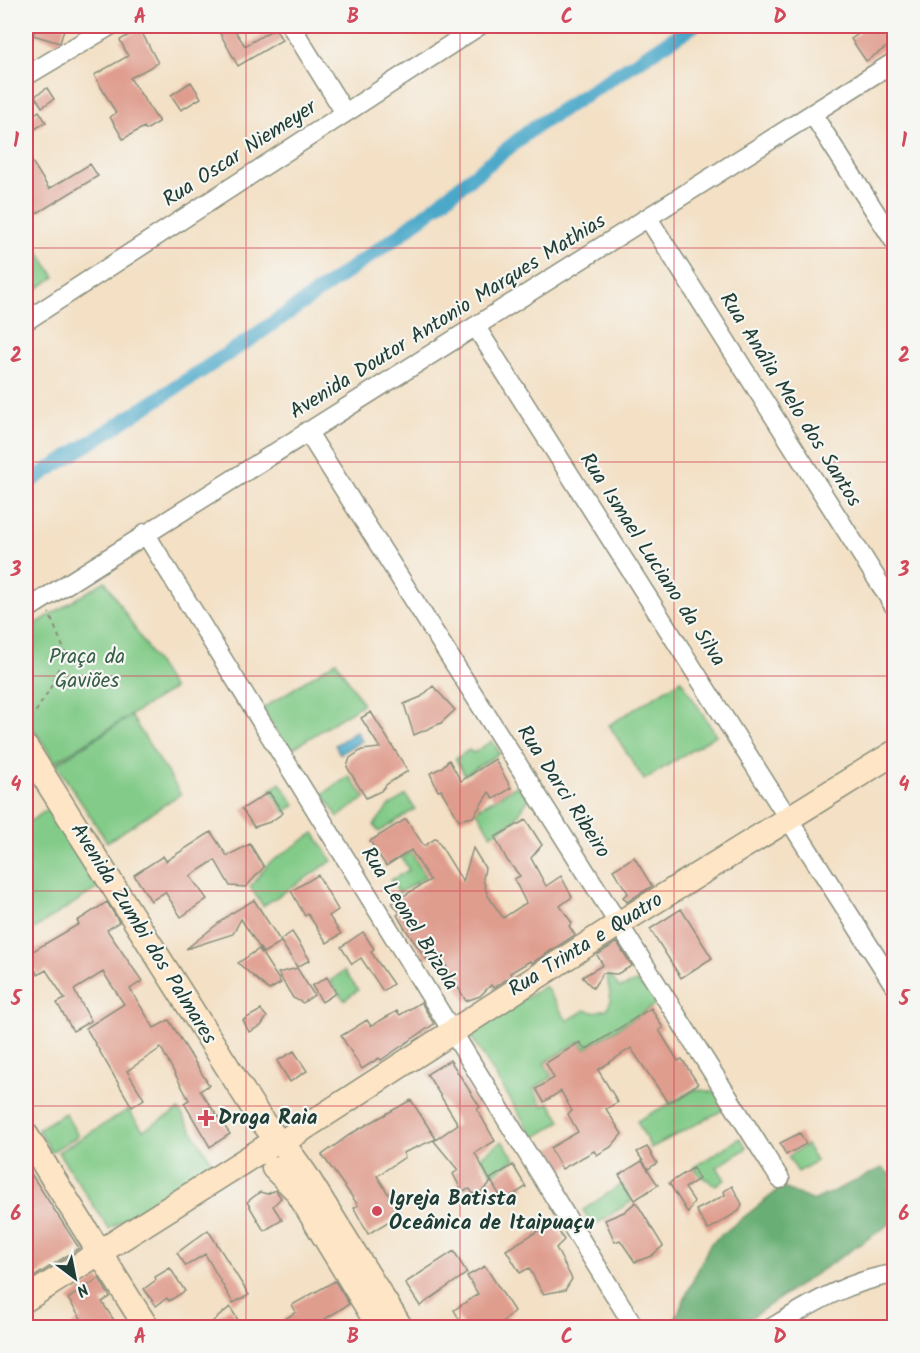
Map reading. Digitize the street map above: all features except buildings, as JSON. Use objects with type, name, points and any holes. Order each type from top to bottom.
[{"type":"street","points":[[26,76],[110,26]]},
{"type":"street","points":[[291,26],[345,113]]},
{"type":"street","name":"Rua Oscar Niemeyer","points":[[26,321],[479,26]]},
{"type":"street","name":"Avenida Doutor Antonio Marques Mathias","points":[[26,610],[894,62]]},
{"type":"street","points":[[813,115],[894,242]]},
{"type":"street","name":"Rua Anália Melo dos Santos","points":[[648,218],[894,606]]},
{"type":"street","name":"Rua Ismael Luciano da Silva","points":[[476,327],[894,985]]},
{"type":"street","name":"Rua Darci Ribeiro","points":[[307,431],[780,1179]]},
{"type":"street","name":"Rua Leonel Brizola","points":[[145,533],[635,1328]]},
{"type":"street","name":"Rua Trinta e Quatro","points":[[26,1299],[227,1173],[275,1152],[452,1031],[620,923],[894,753]]},
{"type":"street","name":"Avenida Zumbi dos Palmares","points":[[29,761],[261,1120],[275,1152]]},
{"type":"street","points":[[26,1135],[147,1328]]},
{"type":"street","points":[[275,1152],[380,1328]]},
{"type":"street","points":[[275,1152],[308,1179],[401,1328]]},
{"type":"street","points":[[771,1328],[849,1286],[869,1278],[894,1274]]},
{"type":"path","points":[[26,727],[50,689],[65,652],[44,599]]},
{"type":"green space","points":[[26,232],[55,277],[26,296]]},
{"type":"green space","name":"Praça da Gaviões","points":[[105,581],[173,689],[55,762],[26,717],[26,630]]},
{"type":"green space","points":[[336,661],[363,704],[289,751],[262,709]]},
{"type":"green space","points":[[681,680],[716,735],[644,780],[609,725]]},
{"type":"green space","points":[[131,716],[181,794],[107,842],[56,764]]},
{"type":"green space","points":[[492,741],[500,753],[465,775],[455,759],[469,750],[473,753]]},
{"type":"green space","points":[[349,776],[365,798],[338,817],[323,794]]},
{"type":"green space","points":[[280,783],[295,805],[285,812],[270,790]]},
{"type":"green space","points":[[520,784],[529,799],[513,822],[491,835],[476,810]]},
{"type":"green space","points":[[406,795],[415,809],[379,832],[374,825],[388,807]]},
{"type":"green space","points":[[50,808],[101,886],[26,934],[26,824]]},
{"type":"green space","points":[[314,833],[332,861],[263,906],[250,887],[269,863]]},
{"type":"green space","points":[[411,852],[425,877],[399,893],[391,880],[409,870],[402,858]]},
{"type":"green space","points":[[344,971],[358,990],[344,1000],[330,981]]},
{"type":"green space","points":[[607,976],[611,976],[619,988],[636,982],[653,994],[658,1003],[585,1049],[580,1041],[544,1063],[552,1077],[533,1089],[543,1106],[549,1102],[561,1121],[534,1138],[469,1033],[545,986],[567,1021],[585,1010],[594,1012],[607,1009],[611,1000]]},
{"type":"green space","points":[[696,1089],[723,1094],[729,1107],[651,1148],[637,1121]]},
{"type":"green space","points":[[128,1110],[143,1130],[179,1110],[213,1164],[109,1229],[58,1152]]},
{"type":"green space","points":[[65,1113],[78,1136],[51,1152],[38,1129]]},
{"type":"green space","points":[[740,1138],[747,1148],[717,1167],[725,1180],[716,1185],[700,1176],[694,1167]]},
{"type":"green space","points":[[502,1141],[515,1159],[493,1174],[480,1157]]},
{"type":"green space","points":[[806,1145],[816,1161],[798,1172],[788,1157]]},
{"type":"green space","points":[[882,1168],[894,1177],[894,1221],[737,1327],[671,1328],[710,1244],[782,1187],[813,1201]]},
{"type":"green space","points":[[622,1184],[632,1201],[593,1226],[583,1210]]},
{"type":"water","points":[[357,731],[362,741],[340,754],[335,745]]},
{"type":"waterway","points":[[26,484],[249,340],[401,234],[532,129],[693,26]]},
{"type":"place","name":"Droga Raia","points":[[206,1118]]},
{"type":"place","name":"Igreja Batista Oceânica de Itaipuaçu","points":[[377,1211]]}]
